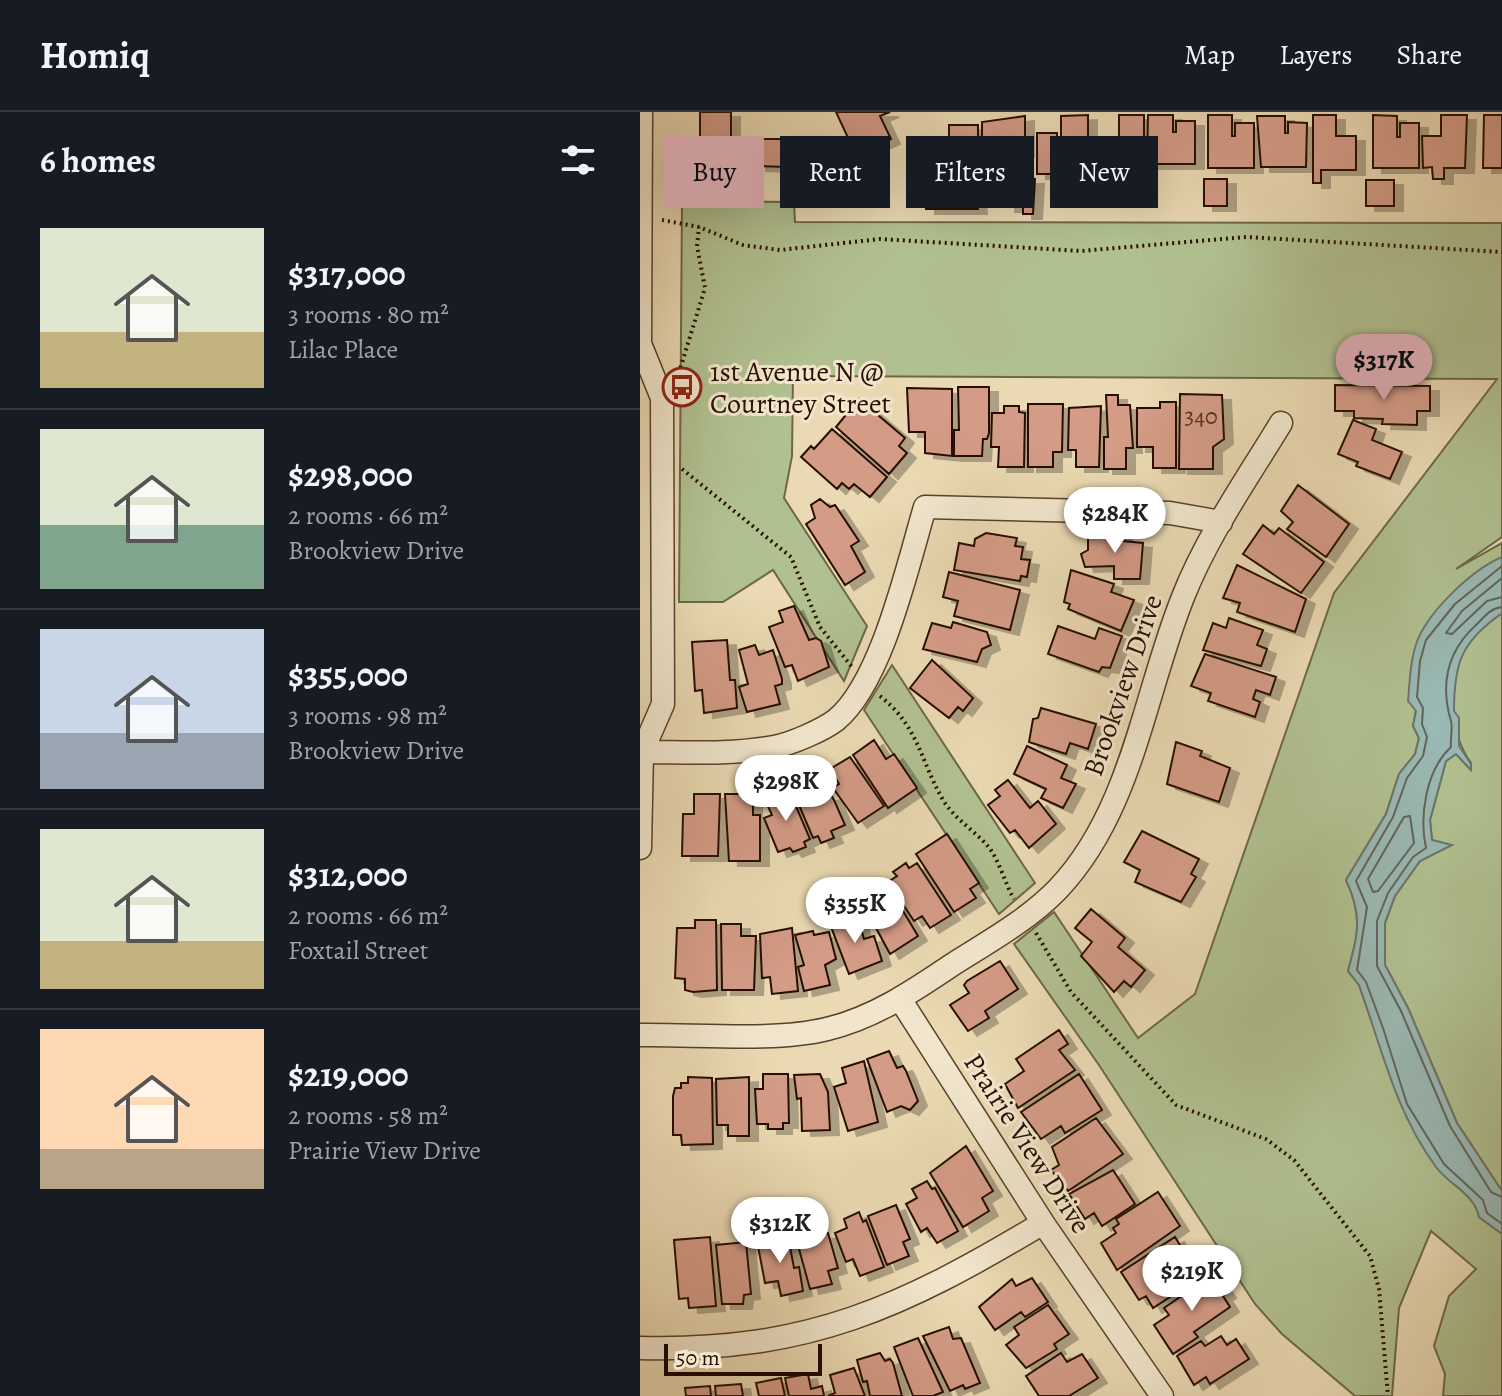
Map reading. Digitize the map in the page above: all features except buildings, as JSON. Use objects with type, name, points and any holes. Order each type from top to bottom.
[{"type":"street","points":[[640,848],[641,750],[663,704],[662,398],[640,347],[641,112]]},
{"type":"street","name":"Brookview Drive","points":[[640,1035],[796,1034],[826,1030],[900,999],[1019,921],[1057,890],[1091,846],[1117,794],[1183,596],[1221,522],[1281,423]]},
{"type":"street","points":[[641,750],[730,753],[778,747],[836,720],[868,676],[890,625],[925,507],[1170,513],[1221,522]]},
{"type":"street","name":"Prairie View Drive","points":[[900,999],[1043,1223],[1162,1396]]},
{"type":"street","points":[[640,1348],[699,1350],[820,1330],[890,1307],[941,1283],[1043,1223]]},
{"type":"path","points":[[642,218],[699,227],[743,245],[780,250],[880,239],[1081,251],[1257,237],[1502,252]]},
{"type":"path","points":[[676,382],[705,288],[697,246],[699,227]]},
{"type":"green space","points":[[764,202],[780,202],[780,208],[794,208],[795,222],[1502,223],[1502,537],[1456,569],[1502,543],[1502,557],[1470,580],[1433,617],[1413,726],[1419,738],[1415,754],[1399,774],[1386,814],[1346,880],[1357,915],[1348,971],[1359,985],[1375,1031],[1460,1188],[1477,1206],[1479,1217],[1502,1234],[1502,1396],[1443,1396],[1445,1374],[1434,1346],[1449,1296],[1476,1269],[1431,1231],[1399,1308],[1392,1396],[1355,1396],[1282,1334],[1255,1304],[1099,1065],[1014,944],[1054,912],[1138,1038],[1195,994],[1334,593],[1497,379],[793,376],[792,456],[784,498],[867,626],[844,681],[773,570],[723,602],[679,602],[682,208],[764,208]]},
{"type":"green space","points":[[1502,613],[1502,1191],[1457,1123],[1408,1008],[1385,965],[1385,923],[1395,896],[1420,861],[1450,845],[1432,840],[1430,820],[1446,761],[1456,754],[1470,769],[1471,763],[1454,722],[1453,675],[1464,648]]},
{"type":"green space","points":[[892,665],[1035,883],[999,914],[864,710]]},
{"type":"water","points":[[1502,557],[1502,613],[1469,644],[1458,667],[1456,680],[1454,711],[1459,718],[1459,746],[1471,764],[1471,770],[1456,754],[1446,761],[1430,820],[1432,840],[1452,845],[1420,861],[1395,896],[1385,923],[1385,965],[1408,1008],[1457,1123],[1502,1191],[1502,1234],[1479,1217],[1467,1195],[1436,1167],[1400,1102],[1359,985],[1348,971],[1357,915],[1346,880],[1386,814],[1399,774],[1415,754],[1419,738],[1413,726],[1416,711],[1408,701],[1418,639],[1432,615],[1454,592],[1478,571]]},
{"type":"place","name":"1st Avenue N @ Courtney Street","points":[[682,387]]}]
